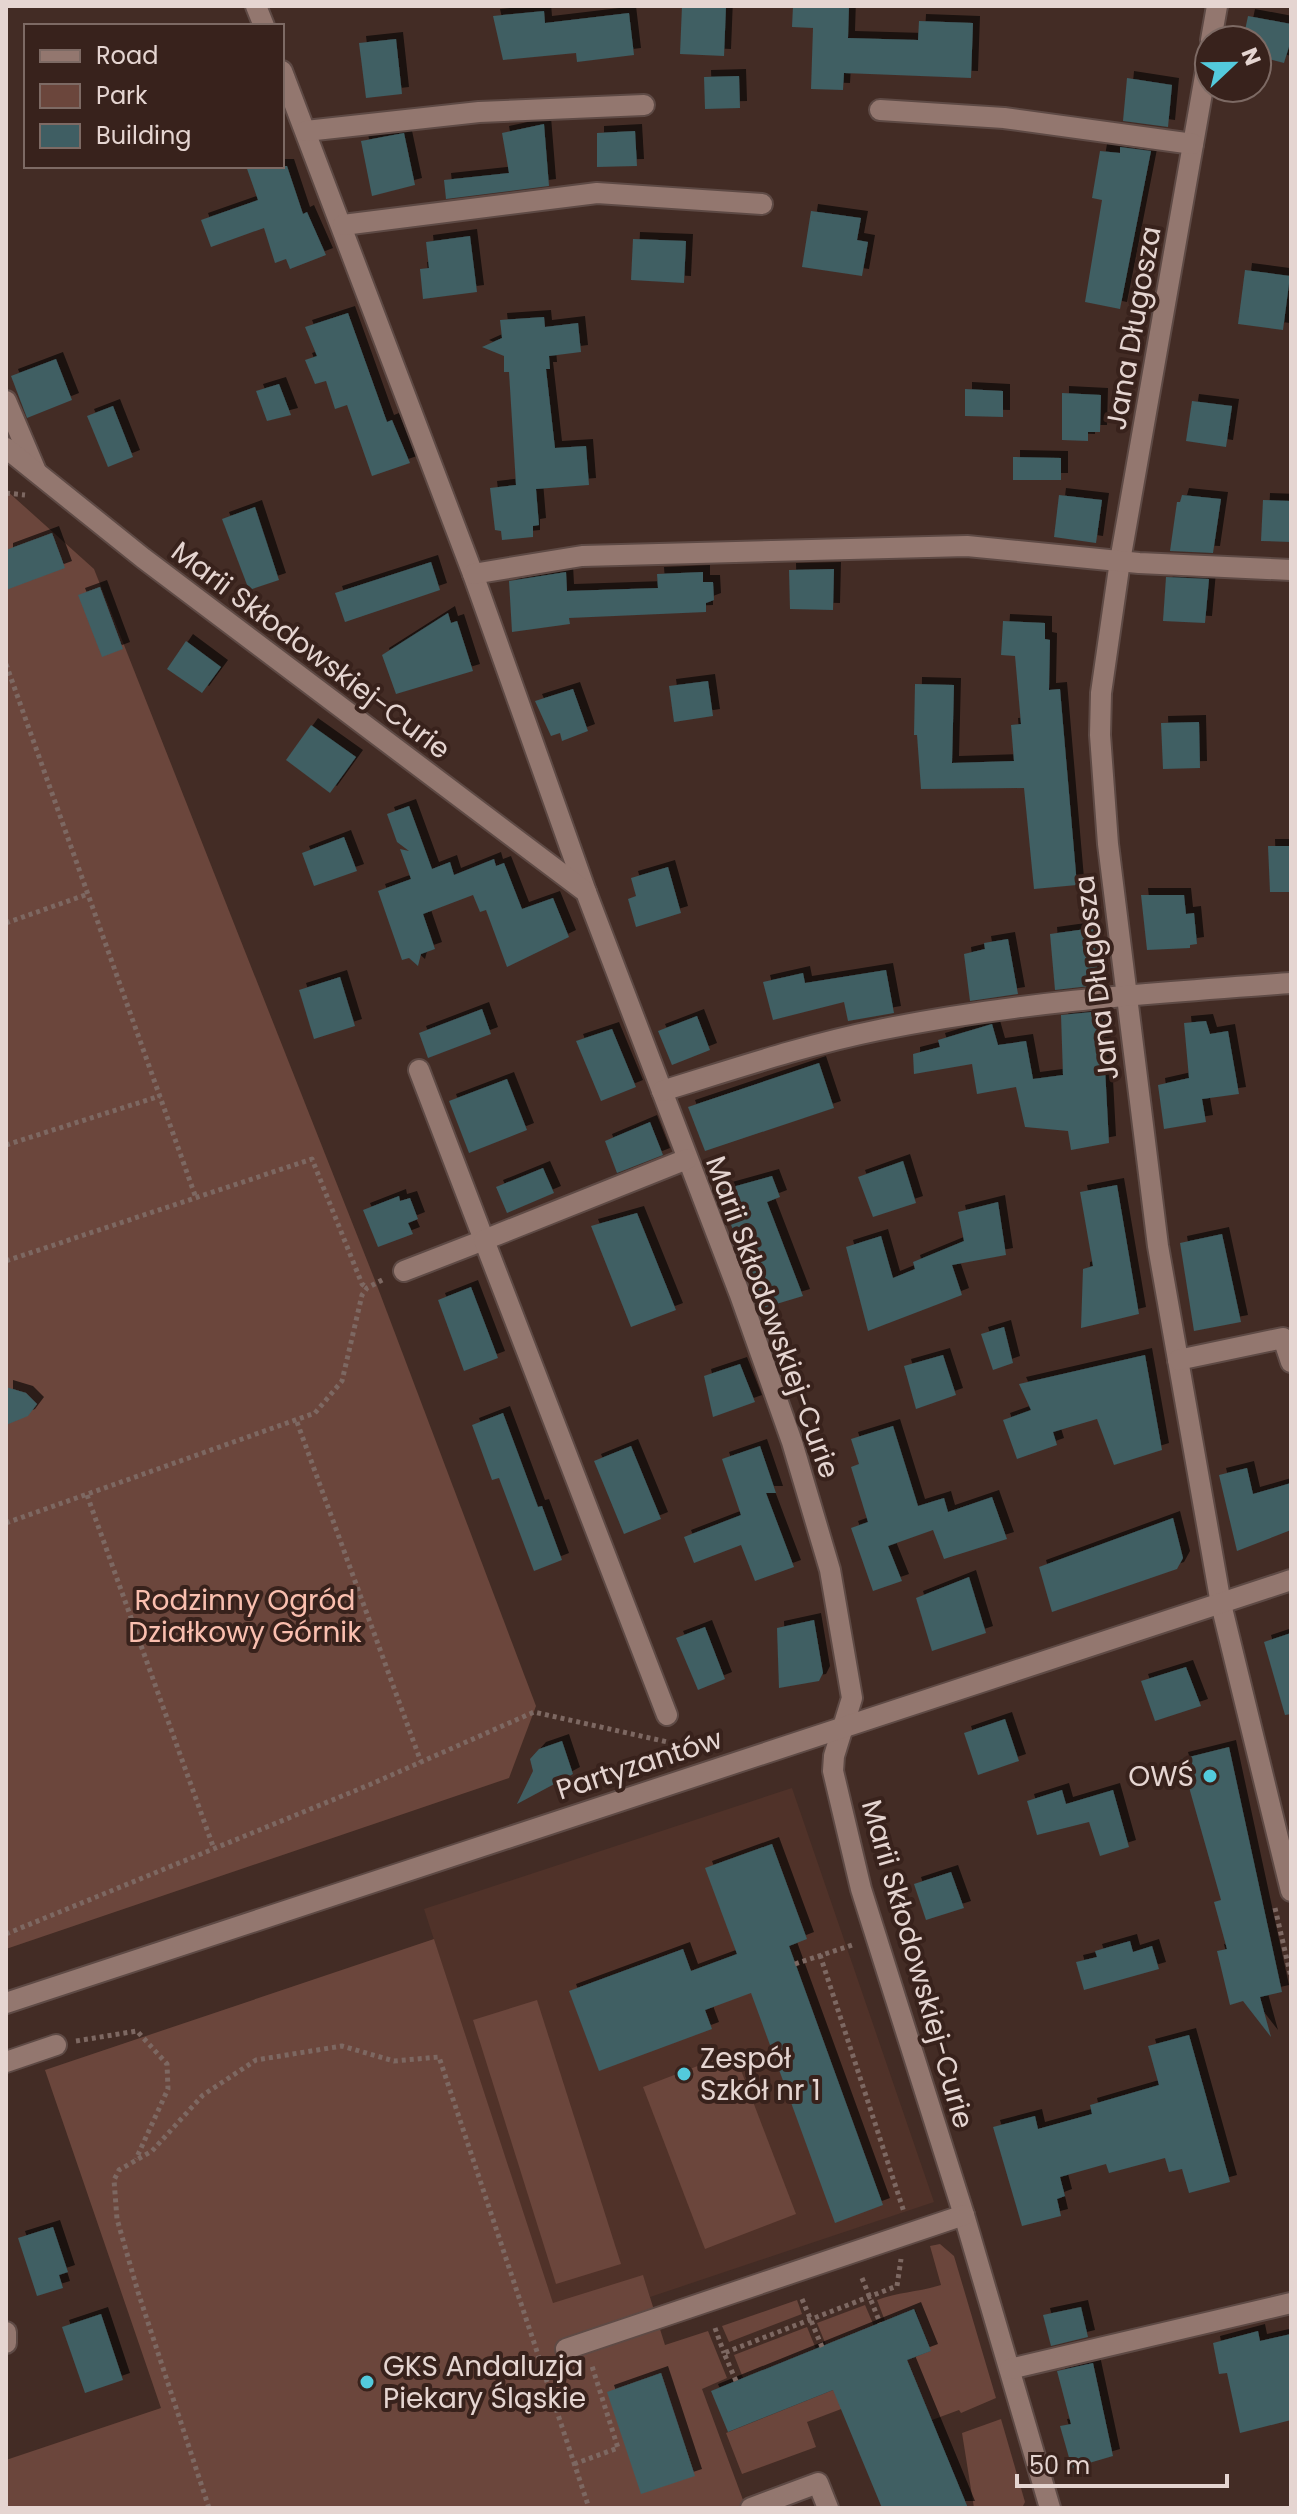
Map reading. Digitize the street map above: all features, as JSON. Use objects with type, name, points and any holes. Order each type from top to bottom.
[{"type":"street","name":"Marii Skłodowskiej-Curie","points":[[284,76],[473,574],[586,892],[792,1442],[830,1570],[852,1698],[834,1756],[833,1771],[861,1889],[964,2215],[1050,2508]]},
{"type":"street","name":"Jana Długosza","points":[[1200,104],[1120,561],[1101,693],[1100,735],[1108,844],[1146,1161],[1178,1360],[1221,1604],[1287,1856],[1291,1891]]},
{"type":"street","points":[[306,131],[479,112],[644,105]]},
{"type":"street","points":[[880,110],[1004,118],[1193,144]]},
{"type":"street","points":[[343,225],[597,193],[762,204]]},
{"type":"street","points":[[6,401],[36,473]]},
{"type":"street","name":"Marii Skłodowskiej-Curie","points":[[6,448],[586,892]]},
{"type":"street","points":[[473,574],[582,556],[967,546],[1120,561],[1291,570]]},
{"type":"street","points":[[662,1091],[790,1051],[879,1030],[1008,1008],[1291,983]]},
{"type":"street","points":[[419,1070],[667,1715]]},
{"type":"street","points":[[404,1271],[687,1159]]},
{"type":"street","points":[[1178,1360],[1283,1338],[1291,1362]]},
{"type":"street","name":"Partyzantów","points":[[6,2003],[1291,1580]]},
{"type":"street","points":[[6,2062],[56,2045]]},
{"type":"street","points":[[575,2346],[964,2215]]},
{"type":"street","points":[[1010,2369],[1291,2303]]},
{"type":"street","points":[[6,2332],[6,2343]]},
{"type":"street","points":[[751,2508],[818,2483],[828,2508]]},
{"type":"path","points":[[6,664],[196,1198]]},
{"type":"path","points":[[6,688],[14,686]]},
{"type":"path","points":[[6,923],[88,894]]},
{"type":"path","points":[[6,1145],[160,1096]]},
{"type":"path","points":[[6,1261],[312,1159],[362,1284],[367,1288]]},
{"type":"path","points":[[6,1523],[297,1422],[315,1413],[342,1381],[356,1313],[367,1288],[404,1271]]},
{"type":"path","points":[[297,1422],[421,1762]]},
{"type":"path","points":[[87,1495],[214,1849]]},
{"type":"path","points":[[6,1934],[534,1712],[699,1749]]},
{"type":"path","points":[[795,1964],[852,1945]]},
{"type":"path","points":[[724,2353],[897,2286],[907,2222],[820,1955]]},
{"type":"path","points":[[56,2045],[137,2031],[167,2064],[168,2089],[136,2159]]},
{"type":"path","points":[[209,2508],[117,2219],[114,2180],[119,2170],[152,2151],[203,2095],[256,2060],[342,2046],[394,2061],[439,2057],[589,2508]]},
{"type":"path","points":[[862,2278],[880,2323]]},
{"type":"path","points":[[802,2299],[822,2347]]},
{"type":"path","points":[[715,2328],[736,2381]]},
{"type":"path","points":[[574,2464],[618,2448],[575,2346]]},
{"type":"shaded area","name":"Zespół Szkół nr 1","points":[[792,1788],[934,2202],[650,2297],[643,2276],[553,2304],[424,1909]]},
{"type":"green space","name":"Rodzinny Ogród Działkowy Górnik","points":[[6,490],[94,569],[376,1283],[536,1706],[509,1778],[6,1949]]},
{"type":"green space","points":[[434,1939],[553,2303],[643,2275],[665,2345],[708,2331],[727,2378],[702,2389],[746,2508],[6,2508],[6,2460],[161,2408],[45,2070]]},
{"type":"green space","points":[[537,2000],[621,2264],[556,2284],[473,2020]]},
{"type":"green space","points":[[734,2052],[796,2214],[705,2249],[643,2087]]},
{"type":"green space","points":[[940,2244],[954,2256],[996,2398],[961,2413],[959,2410],[932,2420],[915,2381],[807,2422],[816,2447],[742,2474],[726,2433],[930,2351],[915,2309],[885,2321],[877,2300],[941,2285],[930,2246]]},
{"type":"green space","points":[[797,2300],[802,2314],[729,2342],[722,2326]]},
{"type":"green space","points":[[865,2305],[874,2326],[826,2345],[817,2323]]},
{"type":"green space","points":[[807,2327],[816,2349],[743,2378],[734,2355]]},
{"type":"green space","points":[[1001,2419],[1025,2502],[1022,2508],[974,2508],[962,2433]]},
{"type":"building","points":[[682,6],[726,6],[724,56],[680,54]]},
{"type":"building","points":[[793,6],[849,6],[848,38],[918,40],[919,21],[973,23],[971,78],[844,73],[843,90],[811,89],[813,28],[792,27]]},
{"type":"building","points":[[544,11],[545,23],[629,13],[634,55],[577,62],[576,53],[503,60],[493,16]]},
{"type":"building","points":[[1248,16],[1291,24],[1291,40],[1284,63],[1273,60],[1273,24],[1246,24]]},
{"type":"building","points":[[396,39],[402,94],[366,98],[359,43]]},
{"type":"building","points":[[739,76],[740,108],[705,109],[704,77]]},
{"type":"building","points":[[1127,78],[1172,85],[1168,127],[1123,121]]},
{"type":"building","points":[[544,124],[549,186],[446,199],[444,180],[509,173],[502,133]]},
{"type":"building","points":[[635,131],[637,166],[597,167],[597,133]]},
{"type":"building","points":[[404,133],[415,185],[372,196],[361,141]]},
{"type":"building","points":[[1120,147],[1151,151],[1120,309],[1085,302],[1102,200],[1092,198],[1100,151],[1120,153]]},
{"type":"building","points":[[287,166],[303,214],[307,212],[326,255],[290,269],[286,259],[275,263],[264,228],[211,247],[201,220],[258,200],[247,168]]},
{"type":"building","points":[[811,211],[861,218],[857,240],[868,242],[862,276],[802,267]]},
{"type":"building","points":[[470,236],[477,292],[423,299],[420,269],[429,268],[426,242]]},
{"type":"building","points":[[633,239],[686,241],[684,283],[631,280]]},
{"type":"building","points":[[1245,270],[1290,276],[1283,330],[1238,324]]},
{"type":"building","points":[[348,313],[387,422],[392,420],[410,463],[372,476],[347,405],[335,409],[326,381],[315,384],[305,360],[317,356],[305,327]]},
{"type":"building","points":[[544,317],[545,327],[578,323],[581,352],[549,356],[550,369],[546,369],[555,448],[586,446],[589,485],[536,489],[539,525],[533,526],[533,537],[502,540],[501,531],[495,530],[490,488],[516,485],[509,372],[504,372],[504,356],[482,347],[502,338],[500,320]]},
{"type":"building","points":[[56,359],[72,400],[27,418],[11,376]]},
{"type":"building","points":[[279,384],[291,415],[267,421],[256,391]]},
{"type":"building","points":[[965,389],[1003,391],[1003,417],[965,416]]},
{"type":"building","points":[[1062,393],[1101,395],[1100,432],[1088,432],[1088,441],[1062,440]]},
{"type":"building","points":[[1192,401],[1232,406],[1226,447],[1186,441]]},
{"type":"building","points":[[113,406],[133,457],[108,467],[87,416]]},
{"type":"building","points":[[1013,457],[1061,458],[1061,480],[1013,480]]},
{"type":"building","points":[[1059,495],[1102,500],[1096,543],[1054,537]]},
{"type":"building","points":[[1182,495],[1221,499],[1213,553],[1170,551],[1177,502],[1180,502]]},
{"type":"building","points":[[1263,500],[1291,501],[1291,542],[1261,541]]},
{"type":"building","points":[[255,507],[279,580],[249,590],[222,519]]},
{"type":"building","points":[[52,533],[65,568],[6,590],[6,550]]},
{"type":"building","points":[[431,562],[440,590],[345,622],[335,593]]},
{"type":"building","points":[[834,569],[833,610],[790,609],[789,570]]},
{"type":"building","points":[[566,572],[567,591],[658,588],[657,574],[703,572],[703,582],[713,582],[714,600],[706,603],[706,612],[569,618],[570,624],[512,632],[509,581]]},
{"type":"building","points":[[1166,577],[1209,579],[1205,623],[1163,621]]},
{"type":"building","points":[[100,587],[123,649],[102,657],[78,595]]},
{"type":"building","points":[[448,613],[451,623],[457,621],[473,671],[396,694],[382,655]]},
{"type":"building","points":[[1003,621],[1045,623],[1045,639],[1050,640],[1049,690],[1060,689],[1077,885],[1034,889],[1024,788],[921,789],[917,735],[914,735],[915,684],[954,685],[952,763],[1014,761],[1011,725],[1021,724],[1015,656],[1001,655]]},
{"type":"building","points":[[186,641],[221,667],[202,693],[167,669]]},
{"type":"building","points":[[708,681],[713,716],[674,722],[669,686]]},
{"type":"building","points":[[573,689],[588,731],[562,741],[560,733],[551,736],[535,701]]},
{"type":"building","points":[[1199,722],[1200,768],[1163,769],[1161,723]]},
{"type":"building","points":[[311,725],[356,757],[330,793],[286,760]]},
{"type":"building","points":[[409,806],[432,869],[450,862],[454,875],[494,859],[496,866],[504,863],[522,909],[553,898],[569,937],[507,967],[486,910],[480,912],[473,895],[423,914],[435,949],[421,954],[418,966],[409,958],[402,960],[378,891],[411,879],[400,849],[409,851],[397,842],[387,814]]},
{"type":"building","points":[[344,837],[357,871],[314,886],[302,853]]},
{"type":"building","points":[[1268,846],[1291,846],[1291,892],[1270,892]]},
{"type":"building","points":[[668,867],[681,913],[636,927],[628,899],[636,896],[631,878]]},
{"type":"building","points":[[1141,895],[1184,895],[1186,914],[1194,913],[1197,944],[1190,945],[1190,948],[1147,950]]},
{"type":"building","points":[[1093,928],[1099,985],[1055,990],[1050,934]]},
{"type":"building","points":[[1008,939],[1018,994],[970,1001],[964,954],[985,949],[984,943]]},
{"type":"building","points":[[886,970],[894,1013],[848,1021],[844,1002],[773,1020],[763,982],[803,973],[805,983]]},
{"type":"building","points":[[340,977],[355,1026],[314,1039],[299,990]]},
{"type":"building","points":[[482,1009],[491,1034],[428,1058],[419,1033]]},
{"type":"building","points":[[1102,1011],[1109,1143],[1071,1150],[1068,1131],[1025,1127],[1016,1087],[977,1094],[972,1064],[914,1074],[913,1054],[940,1047],[938,1040],[992,1024],[998,1045],[1026,1041],[1033,1079],[1063,1075],[1061,1015]]},
{"type":"building","points":[[697,1016],[710,1050],[672,1065],[658,1031]]},
{"type":"building","points":[[1206,1021],[1210,1034],[1228,1031],[1239,1094],[1202,1099],[1206,1122],[1164,1129],[1158,1085],[1189,1078],[1184,1023]]},
{"type":"building","points":[[612,1029],[636,1087],[601,1101],[576,1041]]},
{"type":"building","points":[[819,1063],[834,1108],[705,1151],[688,1107]]},
{"type":"building","points":[[507,1079],[527,1130],[469,1153],[449,1101]]},
{"type":"building","points":[[650,1122],[663,1155],[617,1173],[605,1141]]},
{"type":"building","points":[[903,1161],[916,1203],[873,1217],[858,1177]]},
{"type":"building","points":[[543,1168],[554,1193],[507,1213],[496,1187]]},
{"type":"building","points":[[772,1176],[780,1197],[767,1202],[803,1296],[763,1308],[718,1191]]},
{"type":"building","points":[[1117,1185],[1139,1314],[1081,1328],[1083,1269],[1093,1266],[1080,1192]]},
{"type":"building","points":[[399,1196],[400,1201],[410,1198],[418,1219],[408,1223],[413,1234],[378,1247],[363,1210]]},
{"type":"building","points":[[998,1202],[1006,1255],[952,1265],[962,1295],[868,1331],[846,1247],[881,1236],[893,1278],[915,1269],[913,1262],[964,1241],[958,1212]]},
{"type":"building","points":[[637,1213],[676,1310],[631,1327],[591,1226]]},
{"type":"building","points":[[1222,1234],[1241,1322],[1194,1331],[1180,1243]]},
{"type":"building","points":[[471,1287],[498,1358],[464,1371],[438,1300]]},
{"type":"building","points":[[1004,1327],[1013,1363],[993,1370],[981,1334]]},
{"type":"building","points":[[943,1355],[956,1395],[916,1409],[904,1366]]},
{"type":"building","points":[[1145,1355],[1162,1450],[1114,1465],[1097,1419],[1053,1432],[1057,1445],[1017,1459],[1003,1420],[1031,1410],[1019,1384]]},
{"type":"building","points":[[740,1364],[755,1402],[713,1417],[704,1376]]},
{"type":"building","points":[[6,1387],[26,1393],[37,1404],[28,1416],[6,1425]]},
{"type":"building","points":[[503,1413],[538,1507],[542,1506],[562,1560],[534,1571],[499,1478],[492,1480],[472,1425]]},
{"type":"building","points":[[893,1426],[918,1506],[944,1498],[948,1512],[992,1497],[1007,1539],[944,1559],[933,1530],[888,1546],[902,1581],[873,1591],[851,1528],[868,1522],[851,1467],[859,1464],[851,1439]]},
{"type":"building","points":[[631,1446],[661,1519],[624,1534],[594,1461]]},
{"type":"building","points":[[760,1446],[776,1493],[766,1493],[794,1567],[755,1581],[741,1545],[694,1563],[684,1537],[741,1515],[722,1459]]},
{"type":"building","points":[[1247,1468],[1253,1494],[1291,1483],[1291,1530],[1237,1551],[1219,1475]]},
{"type":"building","points":[[1173,1518],[1183,1558],[1177,1569],[1052,1612],[1039,1567]]},
{"type":"building","points":[[969,1577],[986,1633],[932,1651],[916,1598]]},
{"type":"building","points":[[814,1620],[823,1673],[819,1681],[779,1688],[777,1628]]},
{"type":"building","points":[[705,1627],[725,1679],[698,1690],[676,1638]]},
{"type":"building","points":[[1291,1633],[1291,1714],[1285,1715],[1264,1642]]},
{"type":"building","points":[[1186,1667],[1201,1706],[1155,1721],[1141,1681]]},
{"type":"building","points":[[1005,1719],[1019,1761],[978,1775],[964,1733]]},
{"type":"building","points":[[562,1741],[573,1774],[517,1804],[533,1771],[530,1759],[539,1749]]},
{"type":"building","points":[[1229,1747],[1282,1992],[1260,1997],[1271,2037],[1243,2001],[1230,2005],[1217,1951],[1227,1949],[1214,1902],[1221,1900],[1181,1759]]},
{"type":"building","points":[[1062,1790],[1066,1804],[1113,1790],[1129,1847],[1100,1856],[1089,1822],[1037,1835],[1027,1801]]},
{"type":"building","points":[[772,1844],[807,1939],[789,1946],[883,2205],[835,2223],[751,1993],[705,2010],[712,2029],[599,2071],[569,1991],[683,1949],[691,1971],[737,1954],[705,1868]]},
{"type":"building","points":[[951,1872],[964,1908],[926,1920],[914,1884]]},
{"type":"building","points":[[1130,1941],[1133,1952],[1152,1946],[1159,1969],[1084,1990],[1076,1962],[1097,1957],[1095,1951]]},
{"type":"building","points":[[1189,2035],[1230,2182],[1189,2193],[1182,2169],[1169,2172],[1165,2158],[1109,2173],[1106,2164],[1060,2177],[1065,2196],[1057,2199],[1061,2216],[1022,2226],[993,2127],[1035,2116],[1038,2129],[1092,2114],[1090,2105],[1159,2085],[1148,2046]]},
{"type":"building","points":[[53,2227],[68,2272],[59,2275],[63,2288],[37,2296],[18,2238]]},
{"type":"building","points":[[1081,2307],[1088,2337],[1051,2346],[1043,2315]]},
{"type":"building","points":[[914,2309],[931,2351],[907,2360],[968,2508],[882,2508],[833,2390],[728,2432],[711,2391]]},
{"type":"building","points":[[101,2314],[123,2380],[85,2393],[62,2327]]},
{"type":"building","points":[[1258,2331],[1260,2341],[1291,2334],[1291,2420],[1240,2433],[1227,2373],[1219,2374],[1213,2343]]},
{"type":"building","points":[[1093,2363],[1113,2456],[1072,2468],[1060,2426],[1071,2424],[1057,2371]]},
{"type":"building","points":[[661,2373],[695,2476],[641,2494],[607,2392]]},
{"type":"place","name":"OWŚ","points":[[1210,1776]]},
{"type":"place","name":"Zespół Szkół nr 1","points":[[684,2074]]},
{"type":"place","name":"GKS Andaluzja Piekary Śląskie","points":[[367,2382]]}]
